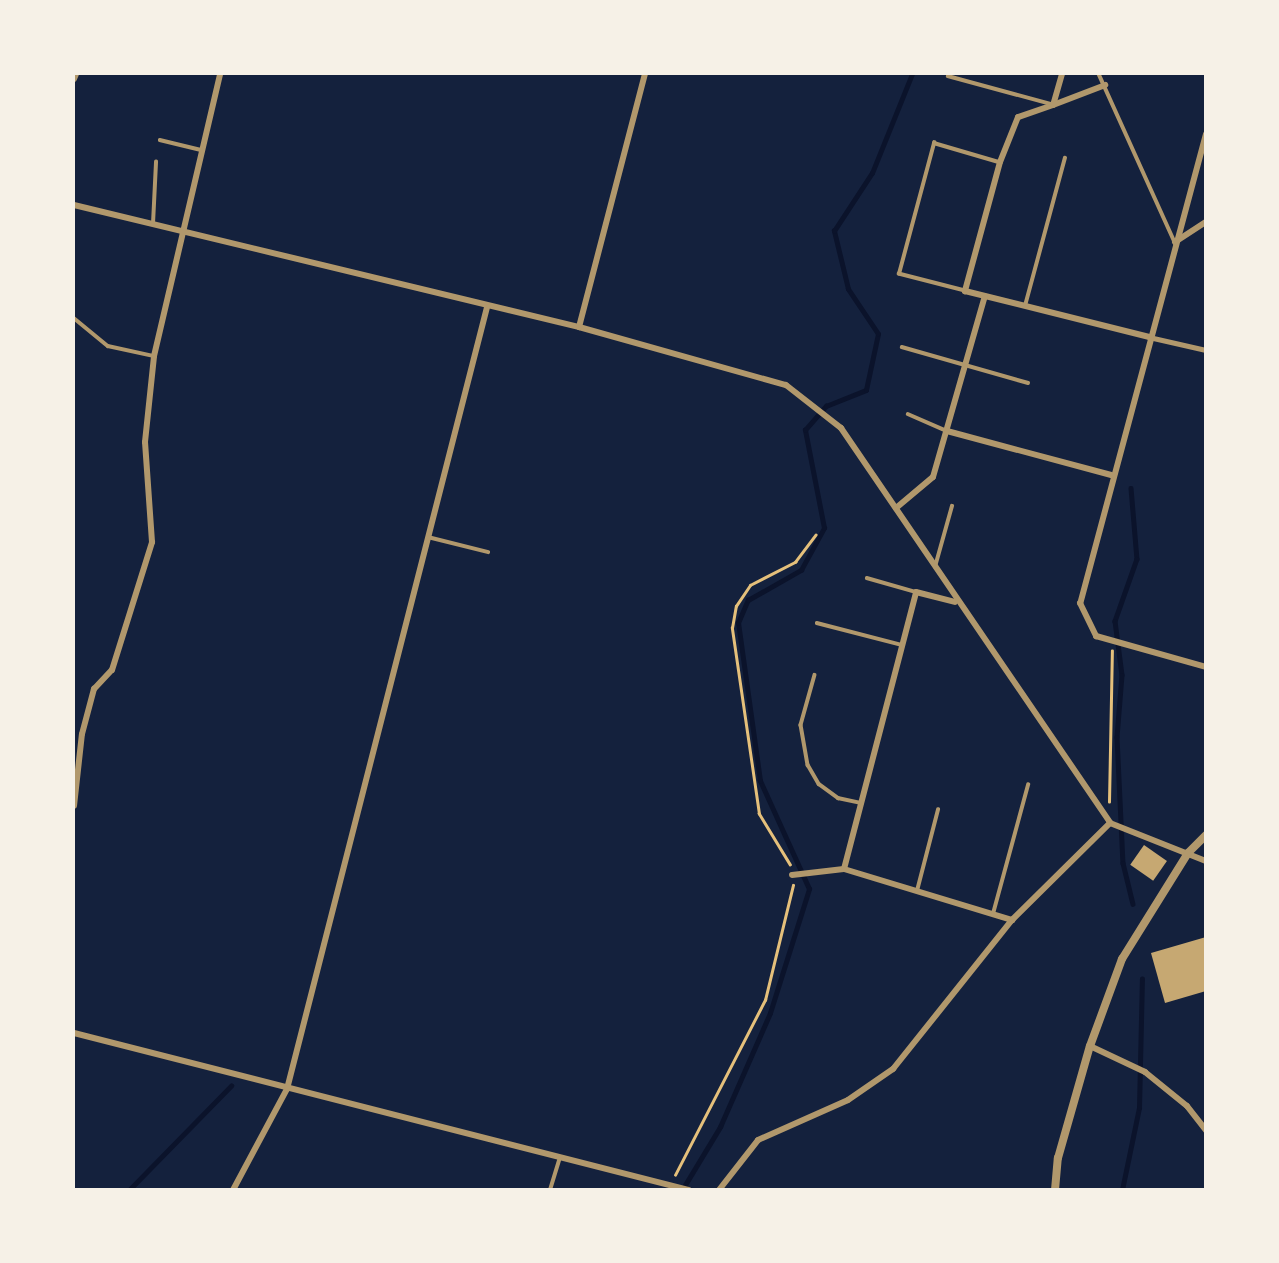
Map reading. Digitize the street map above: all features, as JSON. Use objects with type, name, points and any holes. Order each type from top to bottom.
[{"type":"street","points":[[74,79],[76,74]]},
{"type":"street","points":[[74,806],[82,734],[94,689],[112,670],[152,542],[145,442],[154,356],[174,285],[182,229],[220,74]]},
{"type":"street","points":[[579,327],[645,74]]},
{"type":"street","points":[[1053,105],[1062,74]]},
{"type":"street","points":[[1105,85],[1018,117],[1000,162],[965,291],[1206,350]]},
{"type":"street","points":[[1205,663],[1096,636],[1080,603],[1111,475],[1206,134]]},
{"type":"street","points":[[74,205],[579,327],[786,384],[833,419],[896,508],[955,602],[1113,824],[1206,861]]},
{"type":"street","points":[[1175,242],[1206,222]]},
{"type":"street","points":[[896,508],[933,477],[985,296]]},
{"type":"street","points":[[233,1189],[287,1088],[488,307]]},
{"type":"street","points":[[947,431],[1111,475]]},
{"type":"street","points":[[844,869],[916,592],[955,602]]},
{"type":"street","points":[[719,1189],[758,1140],[848,1100],[893,1069],[1012,920],[1113,824]]},
{"type":"street","points":[[1055,1189],[1058,1158],[1090,1046],[1122,959],[1188,853],[1206,835]]},
{"type":"street","points":[[794,875],[844,869],[1012,920]]},
{"type":"street","points":[[74,1033],[689,1189]]},
{"type":"street","points":[[1090,1046],[1145,1072],[1187,1106],[1206,1130]]},
{"type":"lane","points":[[1100,74],[1175,242]]},
{"type":"lane","points":[[947,76],[1053,105]]},
{"type":"lane","points":[[160,140],[201,150]]},
{"type":"lane","points":[[965,291],[900,274],[934,143],[1000,162]]},
{"type":"lane","points":[[1025,306],[1065,158]]},
{"type":"lane","points":[[152,224],[156,162]]},
{"type":"lane","points":[[74,318],[108,346],[154,356]]},
{"type":"lane","points":[[902,347],[1028,383]]},
{"type":"lane","points":[[908,414],[947,431]]},
{"type":"lane","points":[[935,569],[952,506]]},
{"type":"lane","points":[[428,537],[488,552]]},
{"type":"lane","points":[[867,578],[916,592]]},
{"type":"lane","points":[[817,623],[902,645]]},
{"type":"lane","points":[[815,675],[801,724],[808,765],[819,785],[838,798],[861,803]]},
{"type":"lane","points":[[993,914],[1028,785]]},
{"type":"lane","points":[[917,891],[938,810]]},
{"type":"lane","points":[[550,1189],[561,1156]]},
{"type":"path","points":[[674,1185],[765,1000],[794,893],[794,875],[759,814],[733,628],[736,606],[750,585],[795,562],[816,535]]},
{"type":"path","points":[[1112,640],[1107,761],[1113,824]]},
{"type":"building","points":[[1144,845],[1167,861],[1153,881],[1130,865]]},
{"type":"building","points":[[1206,937],[1206,991],[1165,1003],[1151,953]]},
{"type":"waterway","points":[[682,1190],[720,1127],[770,1013],[809,889],[760,781],[738,623],[748,600],[801,570],[824,528],[805,430],[826,406],[866,390],[878,334],[848,289],[834,231],[872,173],[912,74]]},
{"type":"waterway","points":[[1131,488],[1137,559],[1115,621],[1122,675],[1117,737],[1123,863],[1133,904]]},
{"type":"waterway","points":[[1122,1190],[1139,1108],[1142,979]]},
{"type":"waterway","points":[[129,1190],[231,1086]]}]
